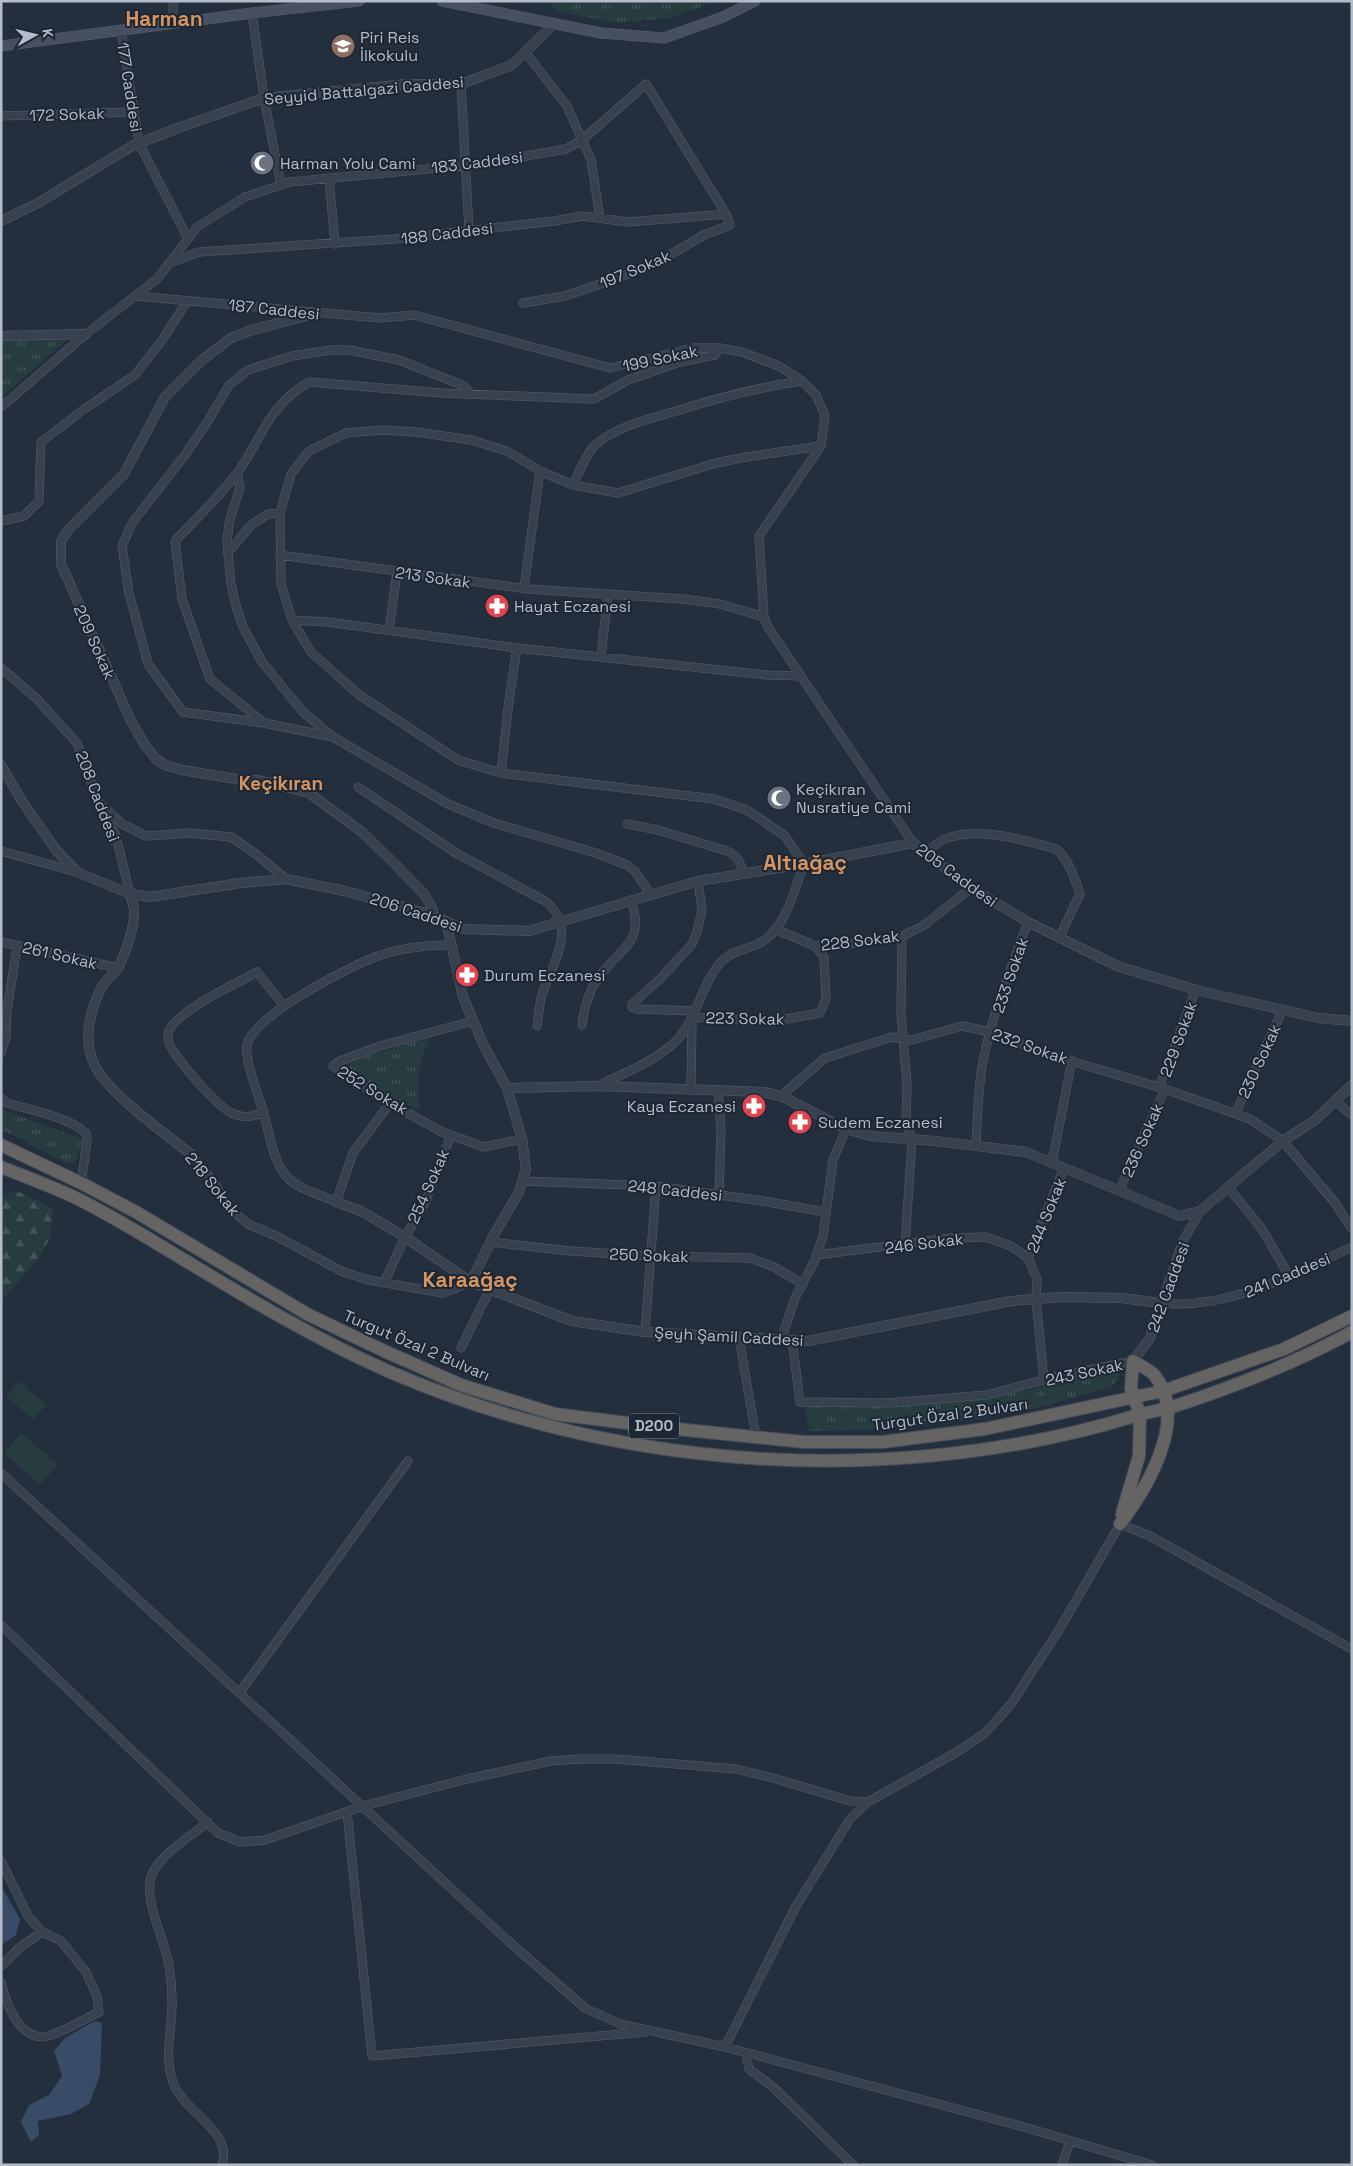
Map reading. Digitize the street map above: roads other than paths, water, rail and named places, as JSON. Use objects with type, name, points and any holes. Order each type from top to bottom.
[{"type":"highway","name":"Turgut Özal 2 Bulvarı","points":[[1,1145],[81,1182],[136,1212],[307,1314],[461,1385],[555,1414],[804,1442],[882,1442],[985,1429],[1163,1391],[1284,1349],[1352,1316]]},
{"type":"highway","name":"Turgut Özal 2 Bulvarı","points":[[1,1167],[75,1198],[256,1304],[337,1347],[389,1371],[438,1391],[500,1412],[608,1439],[669,1450],[731,1457],[831,1461],[942,1455],[1020,1444],[1169,1408],[1232,1386],[1322,1348],[1352,1332]]},
{"type":"highway","points":[[1133,1361],[1155,1375],[1169,1408],[1167,1432],[1153,1468],[1131,1509],[1120,1524],[1139,1456],[1140,1414],[1131,1388],[1133,1361]]},
{"type":"main road","points":[[1,46],[359,1]]},
{"type":"main road","points":[[442,1],[601,33],[664,38],[723,17],[754,1]]},
{"type":"street","points":[[173,1],[173,24]]},
{"type":"street","points":[[252,13],[264,98],[281,185]]},
{"type":"street","name":"Seyyid Battalgazi Caddesi","points":[[1,221],[38,202],[138,144],[264,98],[407,84],[460,84],[512,65],[555,23]]},
{"type":"street","name":"177 Caddesi","points":[[121,31],[138,144]]},
{"type":"street","points":[[525,52],[567,106],[591,160],[600,218]]},
{"type":"street","points":[[460,84],[469,230]]},
{"type":"street","name":"183 Caddesi","points":[[1,407],[86,334],[157,279],[197,227],[244,196],[290,182],[465,166],[566,149],[582,140],[646,84],[726,214]]},
{"type":"street","name":"172 Sokak","points":[[1,116],[134,112]]},
{"type":"street","points":[[138,144],[188,239]]},
{"type":"street","points":[[329,178],[335,244]]},
{"type":"street","name":"188 Caddesi","points":[[169,263],[199,252],[335,244],[554,221],[583,216],[628,222],[726,214]]},
{"type":"street","name":"197 Sokak","points":[[523,303],[565,296],[656,264],[704,235],[730,225],[726,214]]},
{"type":"street","name":"187 Caddesi","points":[[134,296],[380,318],[414,315]]},
{"type":"street","points":[[1,521],[24,516],[39,501],[41,442],[83,410],[135,375],[163,339],[187,302]]},
{"type":"street","name":"209 Sokak","points":[[317,313],[252,330],[232,338],[202,360],[165,397],[124,474],[70,528],[61,541],[60,564],[131,720],[145,746],[156,758],[165,765],[182,770],[242,780],[258,780],[309,793],[362,832],[395,864],[425,895],[434,910],[433,915]]},
{"type":"street","name":"199 Sokak","points":[[414,315],[610,368],[686,349],[720,348],[742,352],[779,366],[802,381],[816,395],[825,416],[821,446]]},
{"type":"street","points":[[1,336],[86,334]]},
{"type":"street","points":[[264,723],[210,679],[182,599],[175,541],[237,473],[270,417],[291,392],[309,382],[471,394],[594,399],[628,380],[680,362],[715,355],[720,348]]},
{"type":"street","points":[[334,737],[264,723],[183,712],[148,664],[129,593],[122,546],[132,523],[185,454],[208,421],[229,385],[248,370],[292,356],[331,350],[349,350],[398,360],[464,386],[471,394]]},
{"type":"street","points":[[573,485],[594,446],[621,429],[720,397],[767,386],[802,381]]},
{"type":"street","points":[[598,1086],[648,1060],[677,1042],[711,976],[726,957],[760,943],[780,923],[804,864],[785,836],[747,810],[714,799],[501,773],[458,760],[358,694],[311,652],[292,620],[281,584],[280,513],[291,474],[309,451],[346,433],[382,430],[408,431],[471,440],[508,451],[540,470],[573,485],[618,493],[716,463],[821,446]]},
{"type":"street","name":"205 Caddesi","points":[[821,446],[759,536],[764,616],[768,627],[913,843],[971,888],[1028,922],[1117,966],[1196,990],[1318,1018],[1352,1021]]},
{"type":"street","points":[[524,588],[540,470]]},
{"type":"street","points":[[237,473],[240,487],[229,523],[228,553],[236,606],[256,653],[272,677],[303,712],[334,737],[448,804],[470,814],[619,861],[635,871],[650,894]]},
{"type":"street","points":[[228,553],[251,525],[268,514],[280,513]]},
{"type":"street","name":"213 Sokak","points":[[280,555],[524,588],[683,599],[720,604],[764,616]]},
{"type":"street","points":[[389,630],[397,572]]},
{"type":"street","points":[[601,656],[608,595]]},
{"type":"street","points":[[292,620],[328,622],[517,648],[767,675],[801,676]]},
{"type":"street","points":[[501,773],[517,648]]},
{"type":"street","name":"208 Caddesi","points":[[1,668],[37,699],[77,742],[98,801],[116,836],[130,894]]},
{"type":"street","name":"206 Caddesi","points":[[1,765],[22,801],[56,850],[77,872],[130,894],[150,896],[240,883],[286,879],[345,891],[433,915],[463,929],[529,931],[698,881],[804,864],[913,843]]},
{"type":"street","points":[[358,787],[462,856],[545,901],[554,910],[559,922],[562,943],[542,995],[538,1026]]},
{"type":"street","points":[[98,801],[122,824],[146,836],[189,833],[231,837],[256,854],[286,879]]},
{"type":"street","points":[[627,824],[658,830],[736,855],[743,873]]},
{"type":"street","points":[[925,853],[947,838],[965,835],[1013,837],[1056,849],[1061,853],[1076,881],[1080,894],[1059,938]]},
{"type":"street","points":[[1,850],[77,872]]},
{"type":"street","name":"223 Sokak","points":[[698,881],[701,915],[692,944],[661,978],[632,1004],[634,1008],[775,1021],[820,1013],[826,999],[824,956],[815,946]]},
{"type":"street","name":"228 Sokak","points":[[775,929],[815,946],[842,945],[902,936],[924,926],[971,888]]},
{"type":"street","name":"218 Sokak","points":[[130,894],[134,910],[130,940],[118,968],[104,985],[93,1007],[89,1029],[90,1052],[95,1067],[105,1080],[133,1108],[193,1156],[213,1182],[230,1209],[248,1224],[276,1236],[342,1272],[369,1280],[443,1293],[471,1282]]},
{"type":"street","points":[[582,1025],[584,1008],[590,992],[600,976],[615,961],[636,931],[635,914],[631,900]]},
{"type":"street","points":[[446,921],[463,997],[484,1046],[507,1088],[522,1139],[526,1169],[519,1192],[471,1282]]},
{"type":"street","name":"233 Sokak","points":[[976,1146],[982,1073],[991,1032],[1004,988],[1028,922]]},
{"type":"street","points":[[902,936],[901,1015],[907,1084],[906,1124],[912,1140],[905,1245]]},
{"type":"street","name":"261 Sokak","points":[[1,942],[118,968]]},
{"type":"street","points":[[390,1103],[353,1153],[336,1202],[288,1178],[278,1162],[250,1067],[247,1045],[257,1027],[284,1006],[332,978],[376,956],[416,947],[452,945]]},
{"type":"street","points":[[1,1053],[6,1037],[7,1012],[17,946]]},
{"type":"street","points":[[264,1112],[248,1117],[240,1116],[224,1107],[194,1077],[171,1047],[168,1033],[174,1021],[207,999],[257,972],[284,1006]]},
{"type":"street","name":"229 Sokak","points":[[1162,1088],[1196,990]]},
{"type":"street","name":"230 Sokak","points":[[1236,1112],[1284,1009]]},
{"type":"street","points":[[691,1090],[693,1014]]},
{"type":"street","name":"252 Sokak","points":[[473,1021],[380,1046],[340,1061],[333,1066],[390,1103],[450,1135],[484,1147],[522,1139]]},
{"type":"street","name":"232 Sokak","points":[[781,1096],[825,1058],[892,1037],[912,1040],[962,1026],[991,1032],[1047,1054],[1162,1088],[1236,1112],[1250,1119],[1283,1141],[1335,1203],[1352,1229]]},
{"type":"street","points":[[1052,1163],[1072,1060]]},
{"type":"street","points":[[507,1088],[598,1086],[763,1092],[781,1096],[846,1129],[871,1136],[1026,1152],[1180,1216],[1200,1211],[1283,1141],[1315,1120],[1352,1085]]},
{"type":"street","name":"236 Sokak","points":[[1119,1191],[1162,1088]]},
{"type":"street","points":[[718,1090],[721,1129],[719,1194]]},
{"type":"street","points":[[1,1098],[7,1103],[59,1119],[86,1132],[87,1141],[81,1182]]},
{"type":"street","points":[[1335,1101],[1352,1115]]},
{"type":"street","points":[[781,1340],[795,1298],[823,1236],[833,1160],[846,1129]]},
{"type":"street","name":"254 Sokak","points":[[384,1283],[405,1238],[425,1203],[450,1135]]},
{"type":"street","name":"244 Sokak","points":[[1044,1380],[1036,1299],[1037,1278],[1028,1258],[1064,1168]]},
{"type":"street","name":"248 Caddesi","points":[[522,1181],[656,1186],[719,1194],[825,1212]]},
{"type":"street","points":[[645,1332],[656,1186]]},
{"type":"street","points":[[1228,1187],[1262,1229],[1289,1276]]},
{"type":"street","name":"Şeyh Şamil Caddesi","points":[[336,1202],[361,1211],[471,1282],[572,1320],[645,1332],[808,1340],[1011,1301],[1061,1297],[1120,1298],[1161,1303]]},
{"type":"street","name":"242 Caddesi","points":[[1133,1361],[1150,1338],[1183,1241],[1200,1211]]},
{"type":"street","name":"246 Sokak","points":[[816,1255],[951,1238],[986,1237],[1011,1246],[1028,1258]]},
{"type":"street","name":"250 Sokak","points":[[491,1242],[570,1251],[651,1256],[750,1258],[774,1267],[802,1284]]},
{"type":"street","name":"241 Caddesi","points":[[1161,1303],[1176,1304],[1240,1296],[1352,1247]]},
{"type":"street","points":[[460,1348],[490,1289]]},
{"type":"street","points":[[739,1338],[756,1437]]},
{"type":"street","name":"243 Sokak","points":[[792,1340],[800,1402],[888,1403],[988,1395],[1044,1380],[1133,1361]]},
{"type":"street","points":[[240,1692],[408,1461]]},
{"type":"street","points":[[1,1473],[506,1939],[585,2008],[620,2024],[725,2047],[1152,2165]]},
{"type":"street","points":[[725,2047],[796,1906],[850,1820],[868,1802],[971,1743],[984,1734],[998,1719],[1011,1704],[1059,1630],[1120,1524],[1150,1536],[1352,1649]]},
{"type":"street","points":[[1,1625],[218,1833],[240,1842],[265,1840],[362,1806],[508,1769],[551,1761],[582,1759],[616,1759],[736,1769],[850,1801],[868,1802]]},
{"type":"street","points":[[346,1812],[372,2056],[655,2032]]},
{"type":"street","points":[[208,1822],[161,1860],[153,1872],[149,1886],[169,1965],[172,2000],[167,2056],[171,2076],[176,2089],[189,2106],[218,2135],[223,2148],[224,2160],[222,2165]]},
{"type":"street","points":[[1,1861],[28,1916],[42,1932],[61,1941],[86,1972],[97,1996],[98,2012],[47,2036],[32,2035],[16,2020],[4,1996],[1,1982]]},
{"type":"street","points":[[1,1966],[19,1948],[42,1932]]},
{"type":"street","points":[[746,2053],[749,2069],[773,2087],[853,2165]]},
{"type":"street","points":[[1062,2165],[1070,2141]]},
{"type":"water","points":[[1,1886],[20,1919],[16,1935],[1,1945]]},
{"type":"water","points":[[95,2021],[102,2023],[100,2075],[89,2104],[71,2114],[38,2121],[39,2135],[31,2142],[21,2122],[29,2105],[49,2095],[62,2076],[54,2051],[65,2038]]},
{"type":"place","name":"Piri Reis İlkokulu","points":[[343,46]]},
{"type":"place","name":"Harman Yolu Cami","points":[[262,163]]},
{"type":"place","name":"Hayat Eczanesi","points":[[497,606]]},
{"type":"place","name":"Keçikıran Nusratiye Cami","points":[[779,798]]},
{"type":"place","name":"Durum Eczanesi","points":[[467,975]]},
{"type":"place","name":"Kaya Eczanesi","points":[[754,1106]]},
{"type":"place","name":"Sudem Eczanesi","points":[[800,1122]]},
{"type":"district","name":"Harman","points":[[164,19]]},
{"type":"district","name":"Keçikıran","points":[[281,783]]},
{"type":"district","name":"Altıağaç","points":[[805,863]]},
{"type":"district","name":"Karaağaç","points":[[470,1280]]}]
